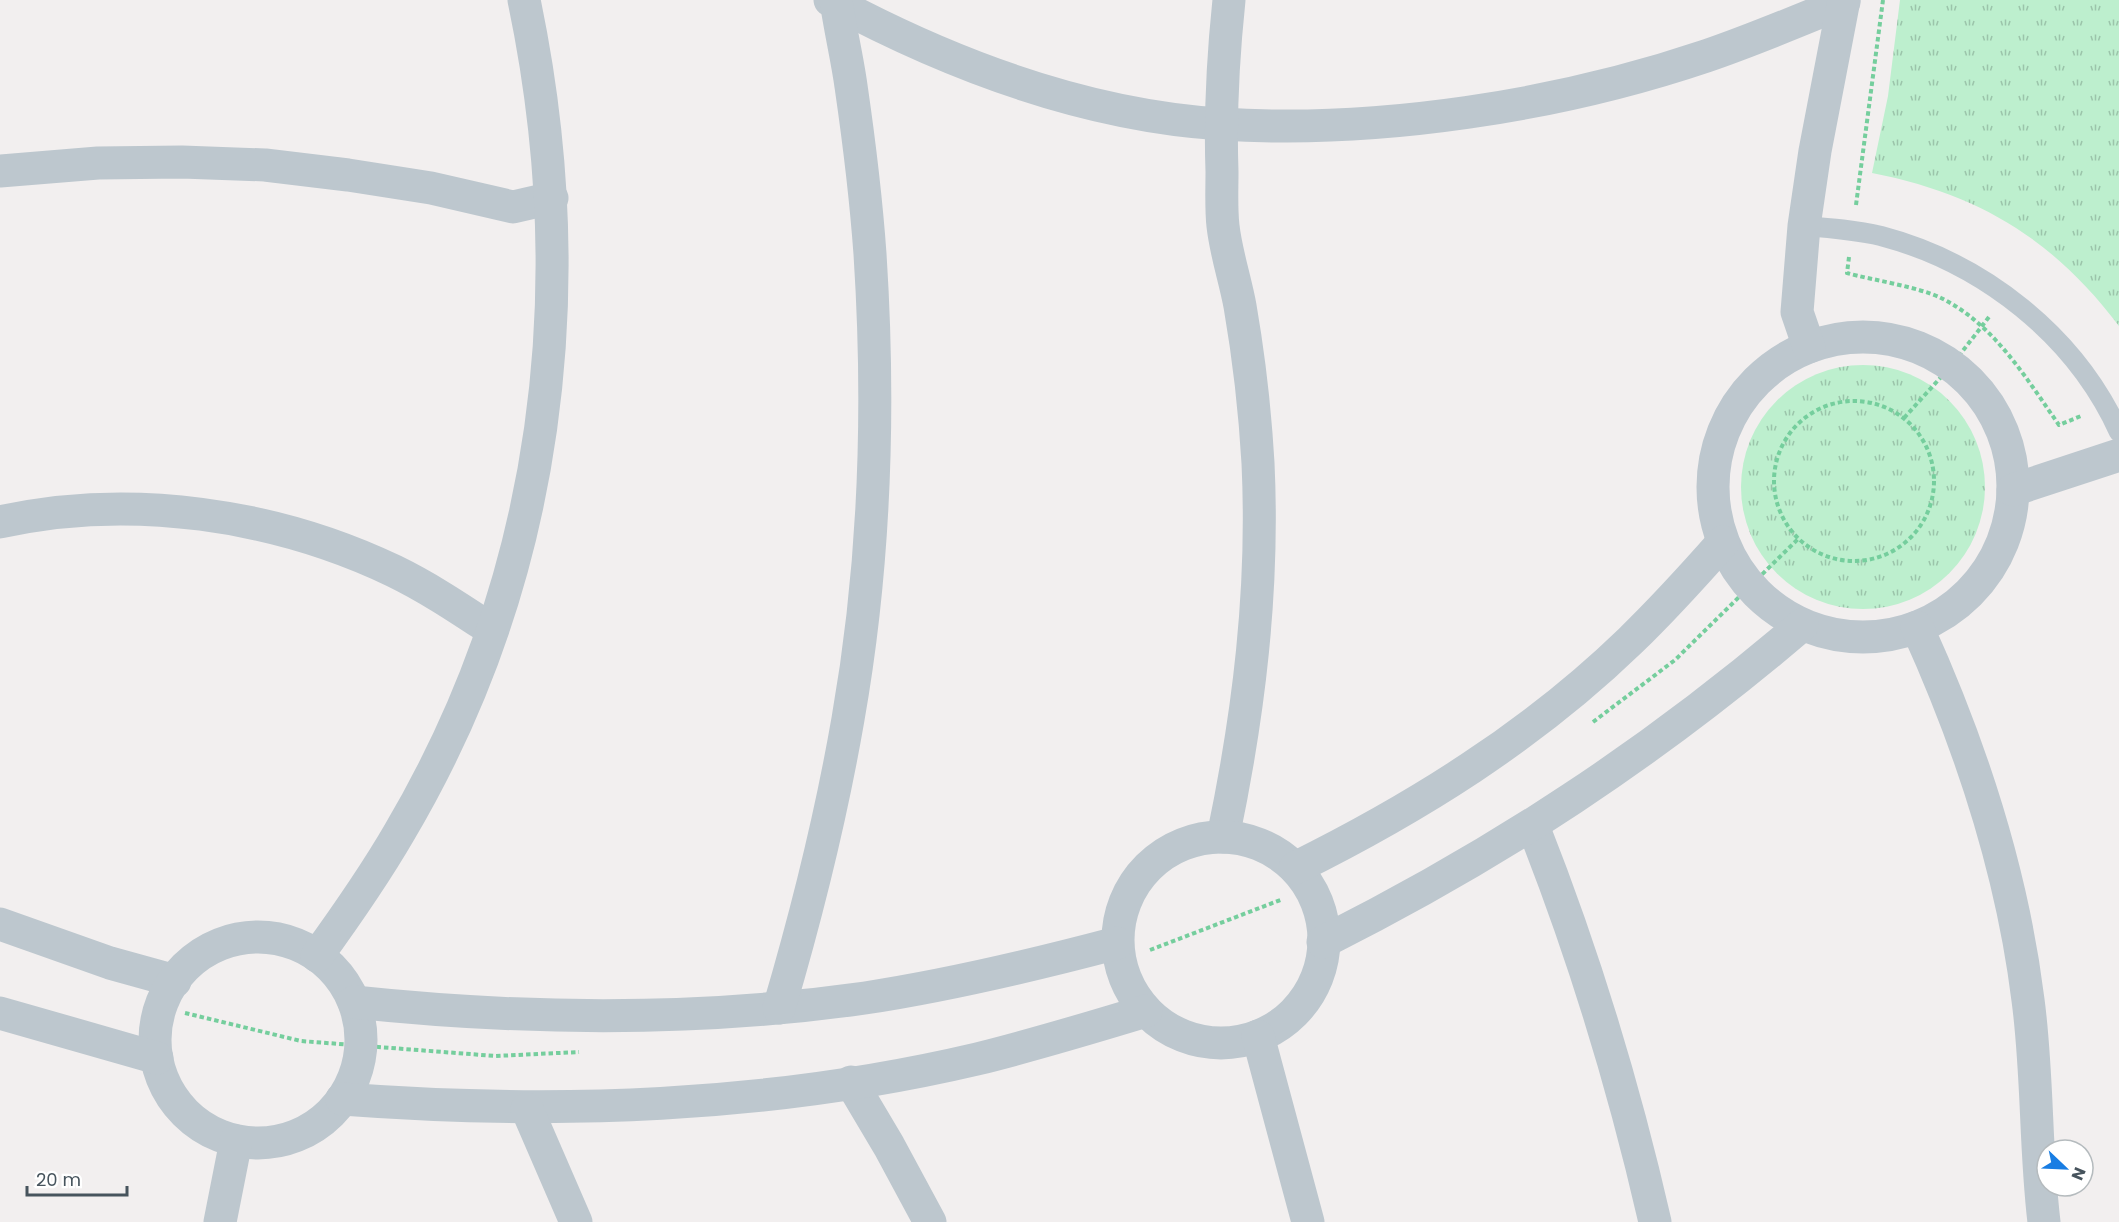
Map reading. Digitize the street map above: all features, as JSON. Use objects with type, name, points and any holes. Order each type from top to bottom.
[{"type":"street","points":[[317,956],[360,895],[420,795],[465,699],[492,630],[528,497],[543,413],[554,270],[552,198],[546,126],[524,0]]},
{"type":"street","points":[[1223,837],[1250,691],[1257,617],[1260,543],[1258,463],[1251,384],[1239,304],[1223,226],[1221,124],[1223,53],[1229,0]]},
{"type":"street","points":[[834,1],[946,56],[1003,77],[1114,107],[1221,124],[1306,125],[1391,120],[1476,111],[1560,96],[1633,78],[1705,56],[1844,1]]},
{"type":"street","points":[[779,1008],[809,901],[849,717],[862,618],[870,519],[874,419],[870,252],[854,110],[834,1]]},
{"type":"street","points":[[1809,347],[1797,312],[1804,226],[1815,151],[1844,1]]},
{"type":"street","points":[[0,171],[98,163],[182,162],[253,165],[359,176],[431,188],[513,207],[552,198]]},
{"type":"street","points":[[1867,337],[1896,340],[1924,349],[1951,366],[1971,383],[1990,406],[2003,432],[2010,461],[2013,490],[2009,519],[2000,548],[1985,573],[1966,596],[1943,614],[1917,627],[1888,635],[1859,637],[1830,634],[1802,625],[1777,610],[1750,586],[1736,568],[1724,542],[1712,492],[1717,455],[1726,427],[1741,401],[1760,378],[1783,360],[1809,347],[1838,339],[1867,337]]},
{"type":"street","points":[[2013,490],[2119,455]]},
{"type":"street","points":[[0,522],[65,512],[120,510],[177,512],[233,519],[288,532],[342,549],[395,571],[444,598],[492,630]]},
{"type":"street","points":[[1302,878],[1523,731],[1629,642],[1724,542]]},
{"type":"street","points":[[1323,942],[1395,906],[1533,826],[1672,731],[1802,625]]},
{"type":"street","points":[[1917,627],[1957,720],[1980,784],[2000,854],[2016,926],[2036,1072],[2044,1222]]},
{"type":"street","points":[[1533,826],[1593,990],[1634,1133],[1655,1222]]},
{"type":"street","points":[[1223,837],[1262,845],[1302,878],[1322,922],[1323,942],[1314,981],[1305,999],[1292,1014],[1258,1036],[1228,1042],[1198,1041],[1161,1024],[1146,1011],[1134,995],[1119,951],[1127,898],[1150,865],[1166,852],[1184,844],[1203,838],[1223,837]]},
{"type":"street","points":[[0,924],[100,959],[168,994]]},
{"type":"street","points":[[241,938],[281,940],[317,956],[333,969],[354,1002],[359,1022],[360,1045],[352,1082],[342,1099],[313,1127],[295,1136],[256,1143],[236,1141],[199,1125],[184,1111],[167,1086],[157,1058],[155,1043],[168,994],[203,953],[241,938]]},
{"type":"street","points":[[354,1002],[439,1011],[609,1017],[779,1008],[865,998],[1119,951]]},
{"type":"street","points":[[342,1099],[435,1106],[527,1108],[620,1107],[713,1101],[851,1083],[975,1059],[1146,1011]]},
{"type":"street","points":[[0,1013],[157,1058]]},
{"type":"street","points":[[1258,1036],[1308,1222]]},
{"type":"street","points":[[851,1083],[889,1146],[930,1222]]},
{"type":"street","points":[[527,1108],[576,1222]]},
{"type":"street","points":[[220,1222],[236,1141]]},
{"type":"lane","points":[[1804,226],[1880,236],[1917,248],[1953,263],[2006,295],[2046,329],[2071,356],[2094,386],[2119,432]]},
{"type":"path","points":[[1905,418],[1951,366],[2006,295]]},
{"type":"path","points":[[1854,400],[1881,405],[1905,418],[1922,437],[1932,461],[1934,487],[1928,512],[1914,534],[1894,550],[1870,560],[1844,561],[1819,554],[1798,539],[1782,518],[1774,491],[1775,464],[1785,439],[1803,418],[1827,404],[1854,400]]},
{"type":"path","points":[[1587,727],[1675,660],[1798,539]]},
{"type":"path","points":[[1119,951],[1186,938],[1302,878]]},
{"type":"path","points":[[168,994],[301,1041],[495,1056],[588,1051]]},
{"type":"green space","points":[[1900,0],[2119,0],[2119,326],[2068,268],[2011,225],[1980,208],[1946,194],[1911,182],[1872,173],[1888,96]]},
{"type":"green space","points":[[1875,365],[1898,370],[1921,379],[1949,401],[1965,419],[1976,440],[1983,463],[1985,487],[1983,511],[1976,534],[1965,555],[1949,573],[1931,589],[1910,600],[1875,609],[1851,609],[1816,600],[1795,589],[1761,555],[1750,534],[1743,511],[1741,475],[1750,440],[1761,419],[1795,385],[1816,374],[1839,367]]}]
